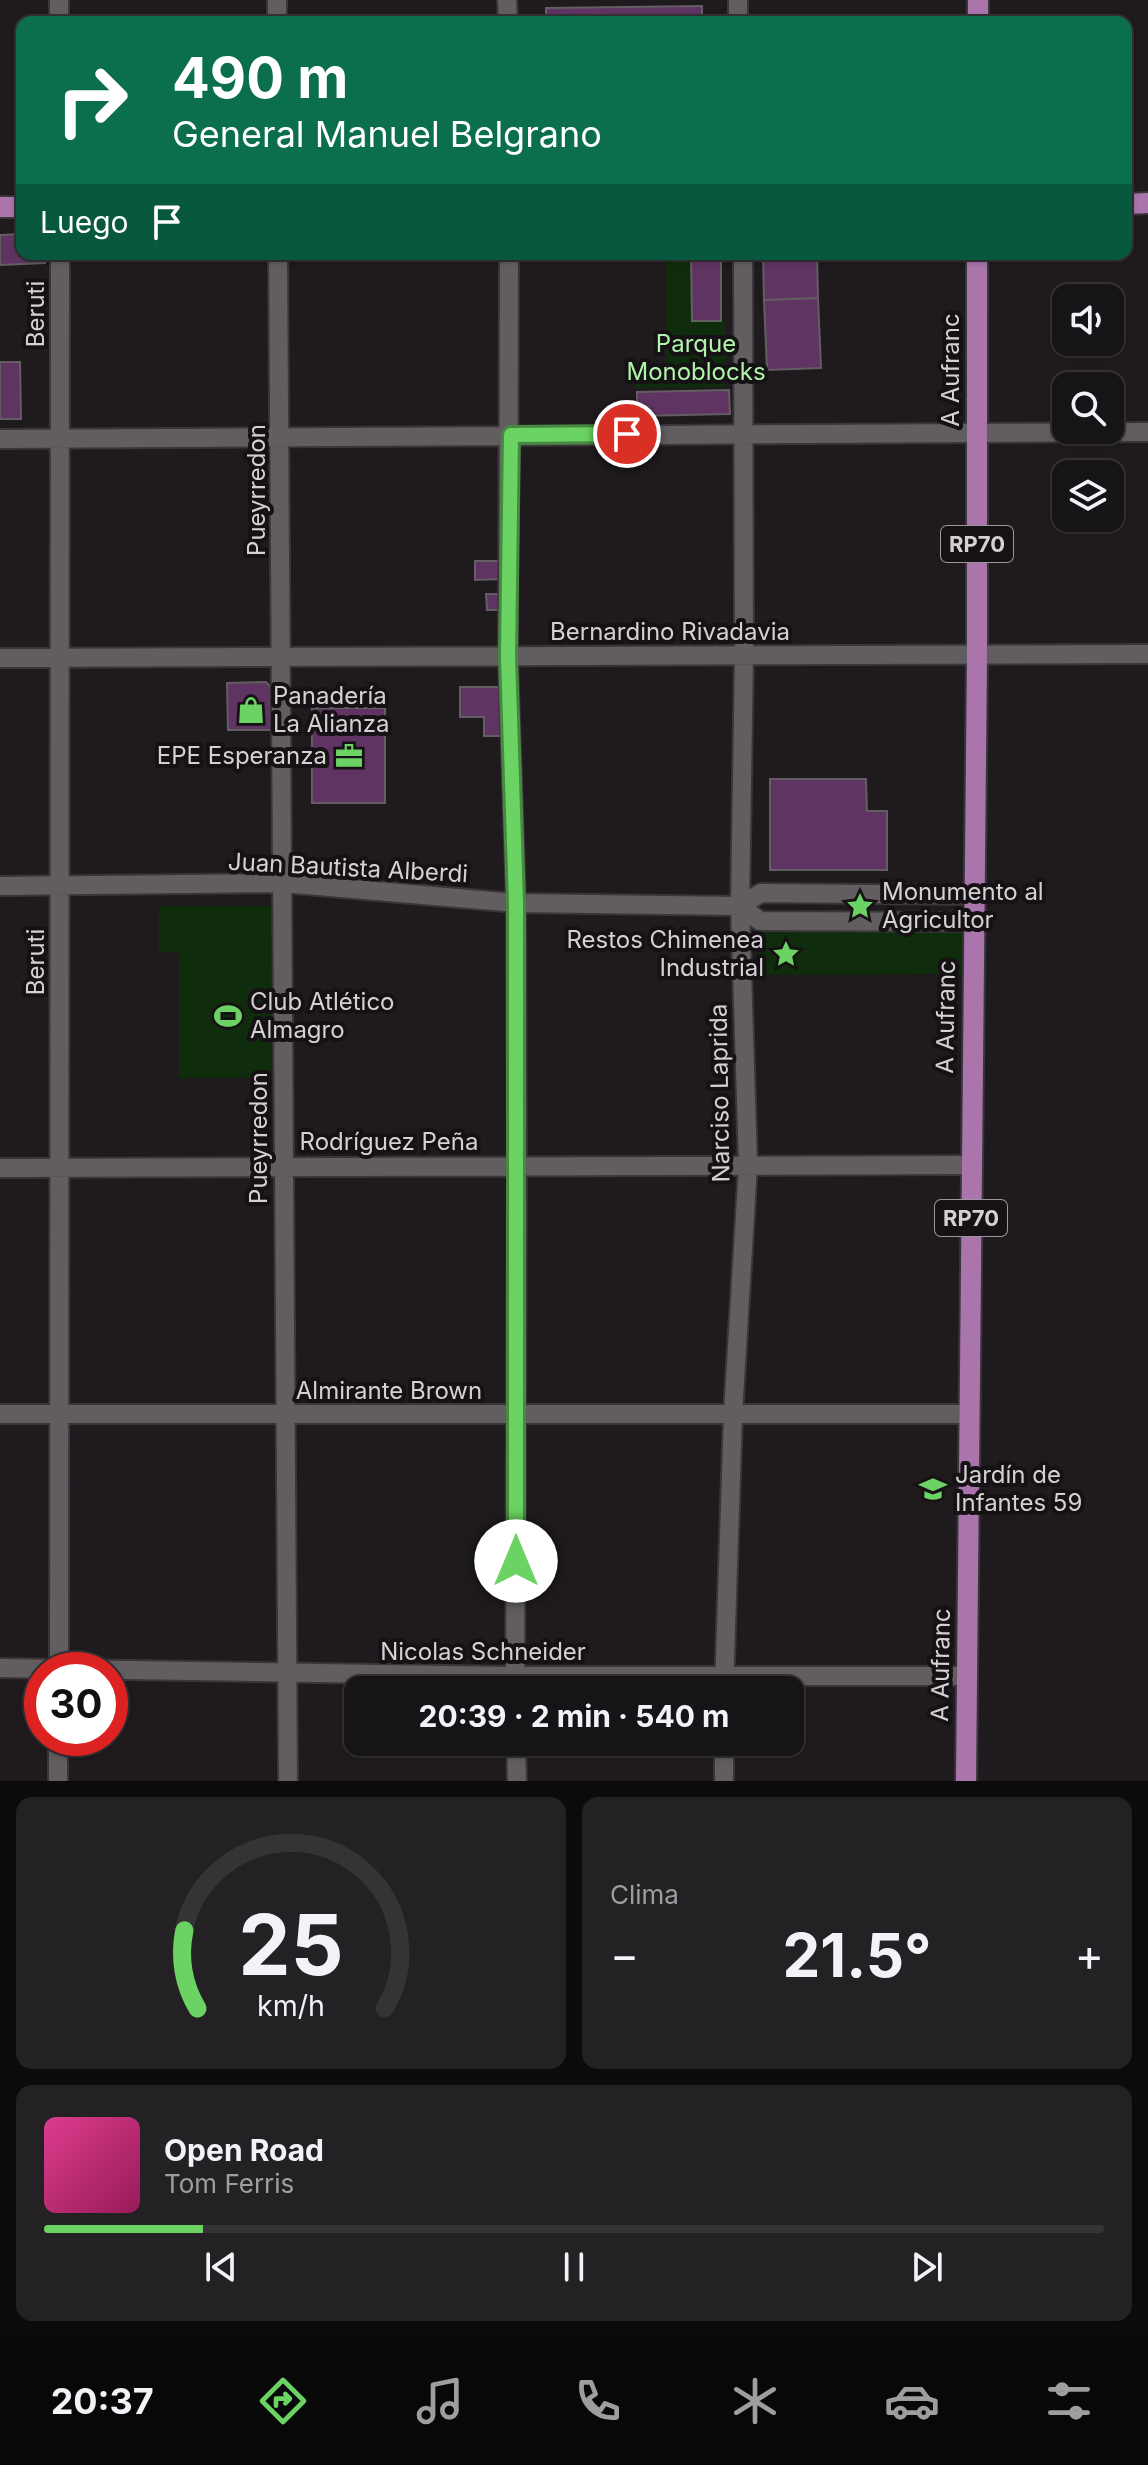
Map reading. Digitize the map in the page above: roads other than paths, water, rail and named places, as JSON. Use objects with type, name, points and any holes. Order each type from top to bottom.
[{"type":"main road","name":"A Aufranc","points":[[966,1781],[977,655],[977,260]]},
{"type":"street","name":"Beruti","points":[[59,1652],[60,260]]},
{"type":"street","name":"Pueyrredon","points":[[278,260],[288,1781]]},
{"type":"street","points":[[509,260],[511,435],[508,657],[516,903],[515,1676]]},
{"type":"street","name":"Narciso Laprida","points":[[724,1676],[733,1414],[748,1165],[740,906],[744,654],[743,260]]},
{"type":"street","points":[[0,439],[1148,432]]},
{"type":"street","name":"Bernardino Rivadavia","points":[[0,658],[1148,654]]},
{"type":"street","name":"Juan Bautista Alberdi","points":[[0,886],[283,883],[516,903],[740,906],[761,893],[974,895]]},
{"type":"street","name":"Juan Bautista Alberdi","points":[[740,906],[760,921],[973,922]]},
{"type":"street","name":"Rodríguez Peña","points":[[0,1168],[971,1165]]},
{"type":"street","name":"Almirante Brown","points":[[0,1414],[970,1414]]},
{"type":"street","name":"Nicolas Schneider","points":[[0,1668],[24,1668]]},
{"type":"street","name":"Nicolas Schneider","points":[[128,1671],[344,1676]]},
{"type":"street","name":"Nicolas Schneider","points":[[804,1681],[966,1676]]},
{"type":"street","points":[[58,1756],[58,1781]]},
{"type":"street","points":[[516,1756],[517,1781]]},
{"type":"street","points":[[724,1756],[724,1781]]},
{"type":"place","name":"Panadería La Alianza","points":[[251,710]]},
{"type":"place","name":"EPE Esperanza","points":[[349,756]]},
{"type":"place","name":"Monumento al Agricultor","points":[[860,906]]},
{"type":"place","name":"Restos Chimenea Industrial","points":[[786,954]]},
{"type":"place","name":"Club Atlético Almagro","points":[[228,1016]]},
{"type":"place","name":"Jardín de Infantes 59","points":[[933,1489]]},
{"type":"park label","name":"Parque Monoblocks","points":[[696,358]]}]
